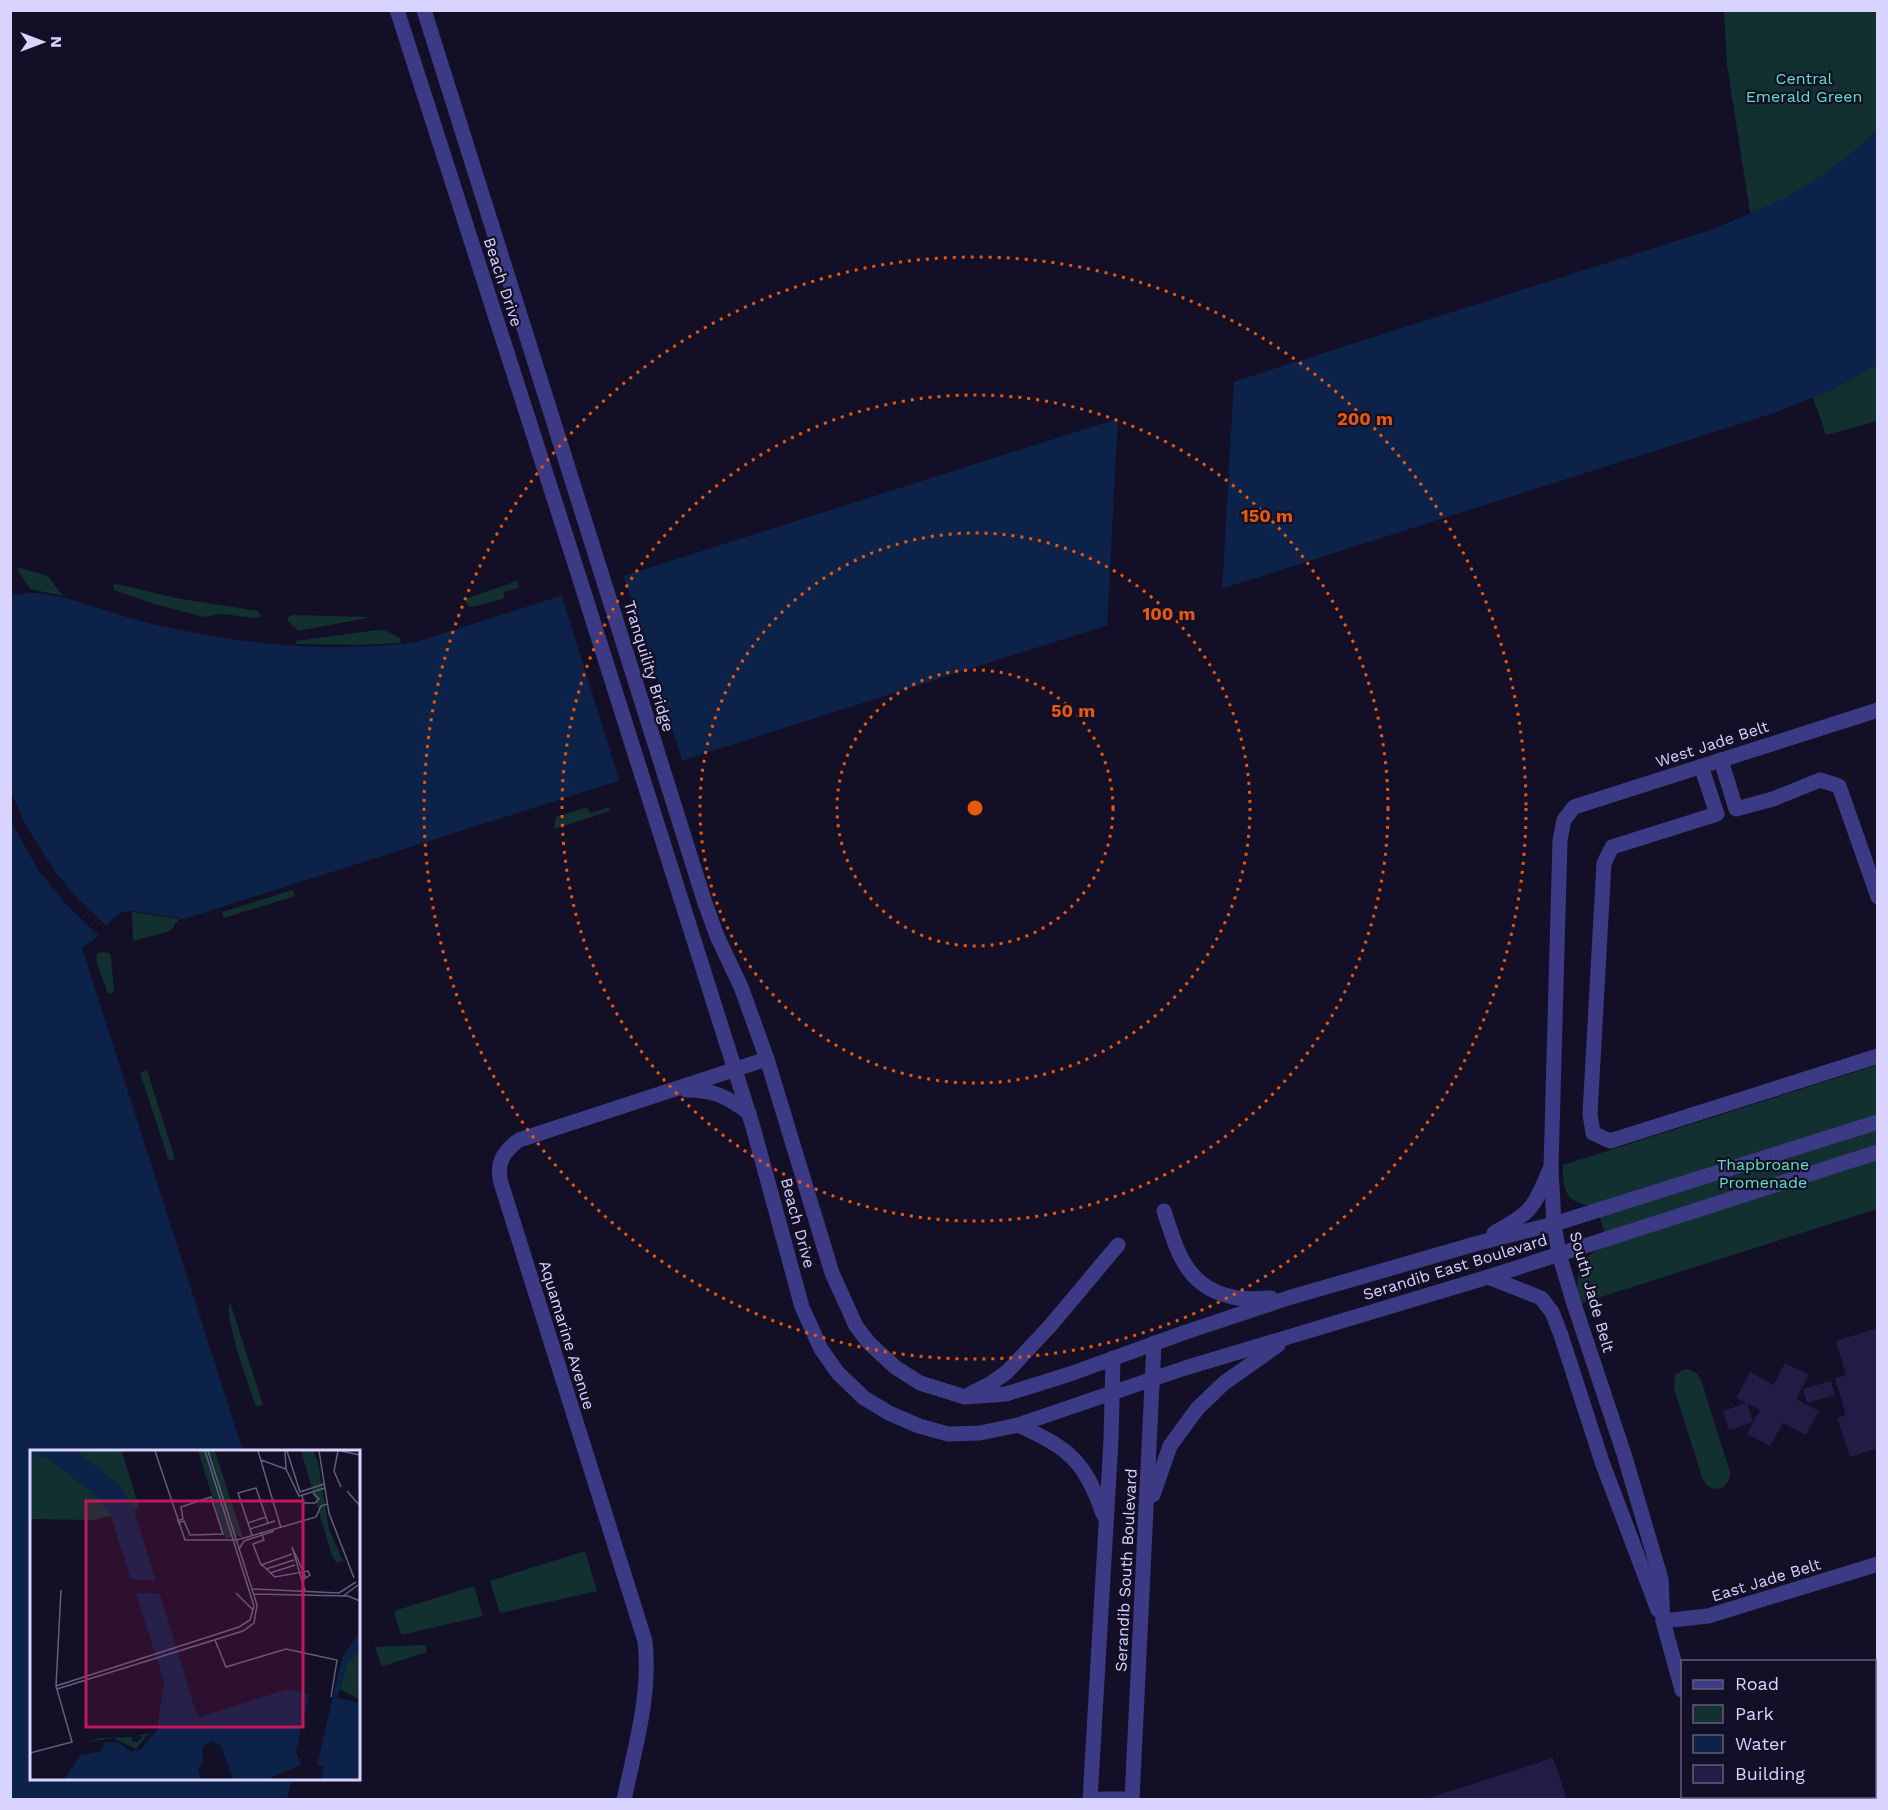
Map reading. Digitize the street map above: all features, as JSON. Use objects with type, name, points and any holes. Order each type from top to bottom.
[{"type":"street","name":"Beach Drive","points":[[397,10],[749,1113],[802,1307],[821,1349],[838,1373],[864,1398],[889,1413],[919,1426],[948,1434],[980,1433],[1018,1425],[1112,1394]]},
{"type":"street","name":"Beach Drive","points":[[424,10],[596,558]]},
{"type":"street","name":"Tranquility Bridge","points":[[596,558],[668,786]]},
{"type":"street","name":"West Jade Belt","points":[[1563,820],[1574,807],[1878,710]]},
{"type":"street","points":[[1721,760],[1736,809],[1773,799],[1820,780],[1839,786],[1878,897]]},
{"type":"street","points":[[1701,766],[1717,814],[1612,847],[1604,862],[1590,1114],[1593,1132],[1610,1141],[1878,1056]]},
{"type":"street","name":"Beach Drive","points":[[668,786],[709,914],[741,987],[767,1059],[832,1273],[856,1326],[869,1343],[895,1368],[920,1383],[965,1397],[1006,1394],[1113,1358]]},
{"type":"street","name":"South Jade Belt","points":[[1563,820],[1560,840],[1551,1167],[1554,1224],[1559,1254],[1574,1304],[1624,1454],[1661,1579],[1663,1621],[1681,1683]]},
{"type":"street","name":"Aquamarine Avenue","points":[[624,1800],[646,1693],[648,1667],[645,1641],[501,1183],[498,1164],[502,1155],[519,1140],[767,1059]]},
{"type":"street","points":[[675,1090],[716,1092],[732,1100],[749,1113]]},
{"type":"street","name":"Serandib East Boulevard","points":[[1113,1358],[1288,1298],[1475,1244],[1554,1224],[1878,1122]]},
{"type":"street","name":"Serandib East Boulevard","points":[[1112,1394],[1185,1368],[1488,1277],[1878,1152]]},
{"type":"street","points":[[1475,1244],[1522,1218],[1537,1201],[1551,1167]]},
{"type":"street","points":[[1164,1211],[1186,1269],[1203,1284],[1221,1294],[1240,1299],[1288,1298]]},
{"type":"street","points":[[965,1397],[1007,1372],[1050,1326],[1119,1245]]},
{"type":"street","points":[[1488,1277],[1541,1298],[1552,1312],[1602,1462],[1646,1582],[1663,1621]]},
{"type":"street","points":[[1147,1512],[1170,1446],[1197,1409],[1224,1383],[1291,1337]]},
{"type":"street","name":"Serandib South Boulevard","points":[[1132,1799],[1154,1343]]},
{"type":"street","name":"Serandib South Boulevard","points":[[1090,1799],[1113,1358]]},
{"type":"street","points":[[1018,1425],[1062,1448],[1083,1470],[1096,1492],[1106,1522]]},
{"type":"street","name":"East Jade Belt","points":[[1663,1621],[1708,1616],[1878,1564]]},
{"type":"street","points":[[1090,1799],[1132,1799]]},
{"type":"green space","name":"Central Emerald Green","points":[[1724,11],[1877,11],[1877,421],[1826,435],[1750,212],[1727,65]]},
{"type":"green space","points":[[16,567],[48,576],[63,596],[30,589]]},
{"type":"green space","points":[[517,581],[519,588],[503,592],[505,598],[473,607],[468,606],[465,599]]},
{"type":"green space","points":[[113,585],[176,598],[258,611],[261,616],[257,618],[221,614],[204,617],[154,604],[114,590]]},
{"type":"green space","points":[[293,615],[367,618],[298,631],[287,620]]},
{"type":"green space","points":[[384,630],[400,638],[401,643],[296,644],[296,641]]},
{"type":"green space","points":[[587,807],[590,813],[609,807],[610,811],[554,829],[556,817]]},
{"type":"green space","points":[[293,890],[295,896],[224,918],[222,912]]},
{"type":"green space","points":[[132,912],[179,919],[167,932],[133,941]]},
{"type":"green space","points":[[97,953],[109,953],[111,958],[114,990],[111,994],[107,992],[96,957]]},
{"type":"green space","name":"Thapbroane Promenade","points":[[1877,1065],[1877,1209],[1579,1304],[1577,1283],[1580,1268],[1590,1255],[1608,1243],[1596,1206],[1578,1203],[1565,1190],[1563,1165]]},
{"type":"green space","points":[[147,1070],[175,1159],[169,1161],[140,1073]]},
{"type":"green space","points":[[230,1303],[263,1405],[256,1406],[243,1369],[230,1322]]},
{"type":"green space","points":[[1687,1369],[1696,1373],[1701,1380],[1730,1472],[1727,1483],[1720,1488],[1711,1488],[1703,1480],[1674,1389],[1675,1375]]},
{"type":"green space","points":[[585,1551],[597,1591],[500,1613],[490,1581]]},
{"type":"green space","points":[[474,1586],[483,1616],[401,1635],[394,1611]]},
{"type":"green space","points":[[425,1645],[427,1652],[383,1666],[375,1647]]},
{"type":"water","points":[[1877,131],[1877,365],[1832,390],[1774,413],[184,919],[132,911],[122,912],[114,917],[97,937],[82,948],[243,1450],[30,1450],[30,1780],[292,1780],[287,1799],[21,1800],[11,1797],[11,595],[44,594],[153,624],[251,642],[350,647],[416,642],[1707,231],[1766,207],[1800,189]]},
{"type":"pier","points":[[1234,379],[1222,592],[1107,628],[1118,416]]},
{"type":"pier","points":[[623,573],[683,763],[620,783],[561,593]]},
{"type":"pier","points":[[11,792],[26,826],[57,874],[76,897],[108,927],[100,937],[65,903],[38,870],[11,821]]},
{"type":"building","points":[[1877,1328],[1878,1448],[1850,1457],[1837,1418],[1846,1415],[1835,1378],[1846,1375],[1836,1341]]},
{"type":"building","points":[[1785,1363],[1809,1375],[1796,1399],[1819,1411],[1806,1435],[1783,1423],[1770,1446],[1747,1434],[1760,1410],[1747,1403],[1753,1422],[1729,1430],[1723,1411],[1746,1403],[1736,1398],[1750,1372],[1773,1385]]},
{"type":"building","points":[[1831,1381],[1835,1395],[1807,1403],[1803,1389]]},
{"type":"building","points":[[1553,1758],[1567,1800],[1426,1799]]}]
